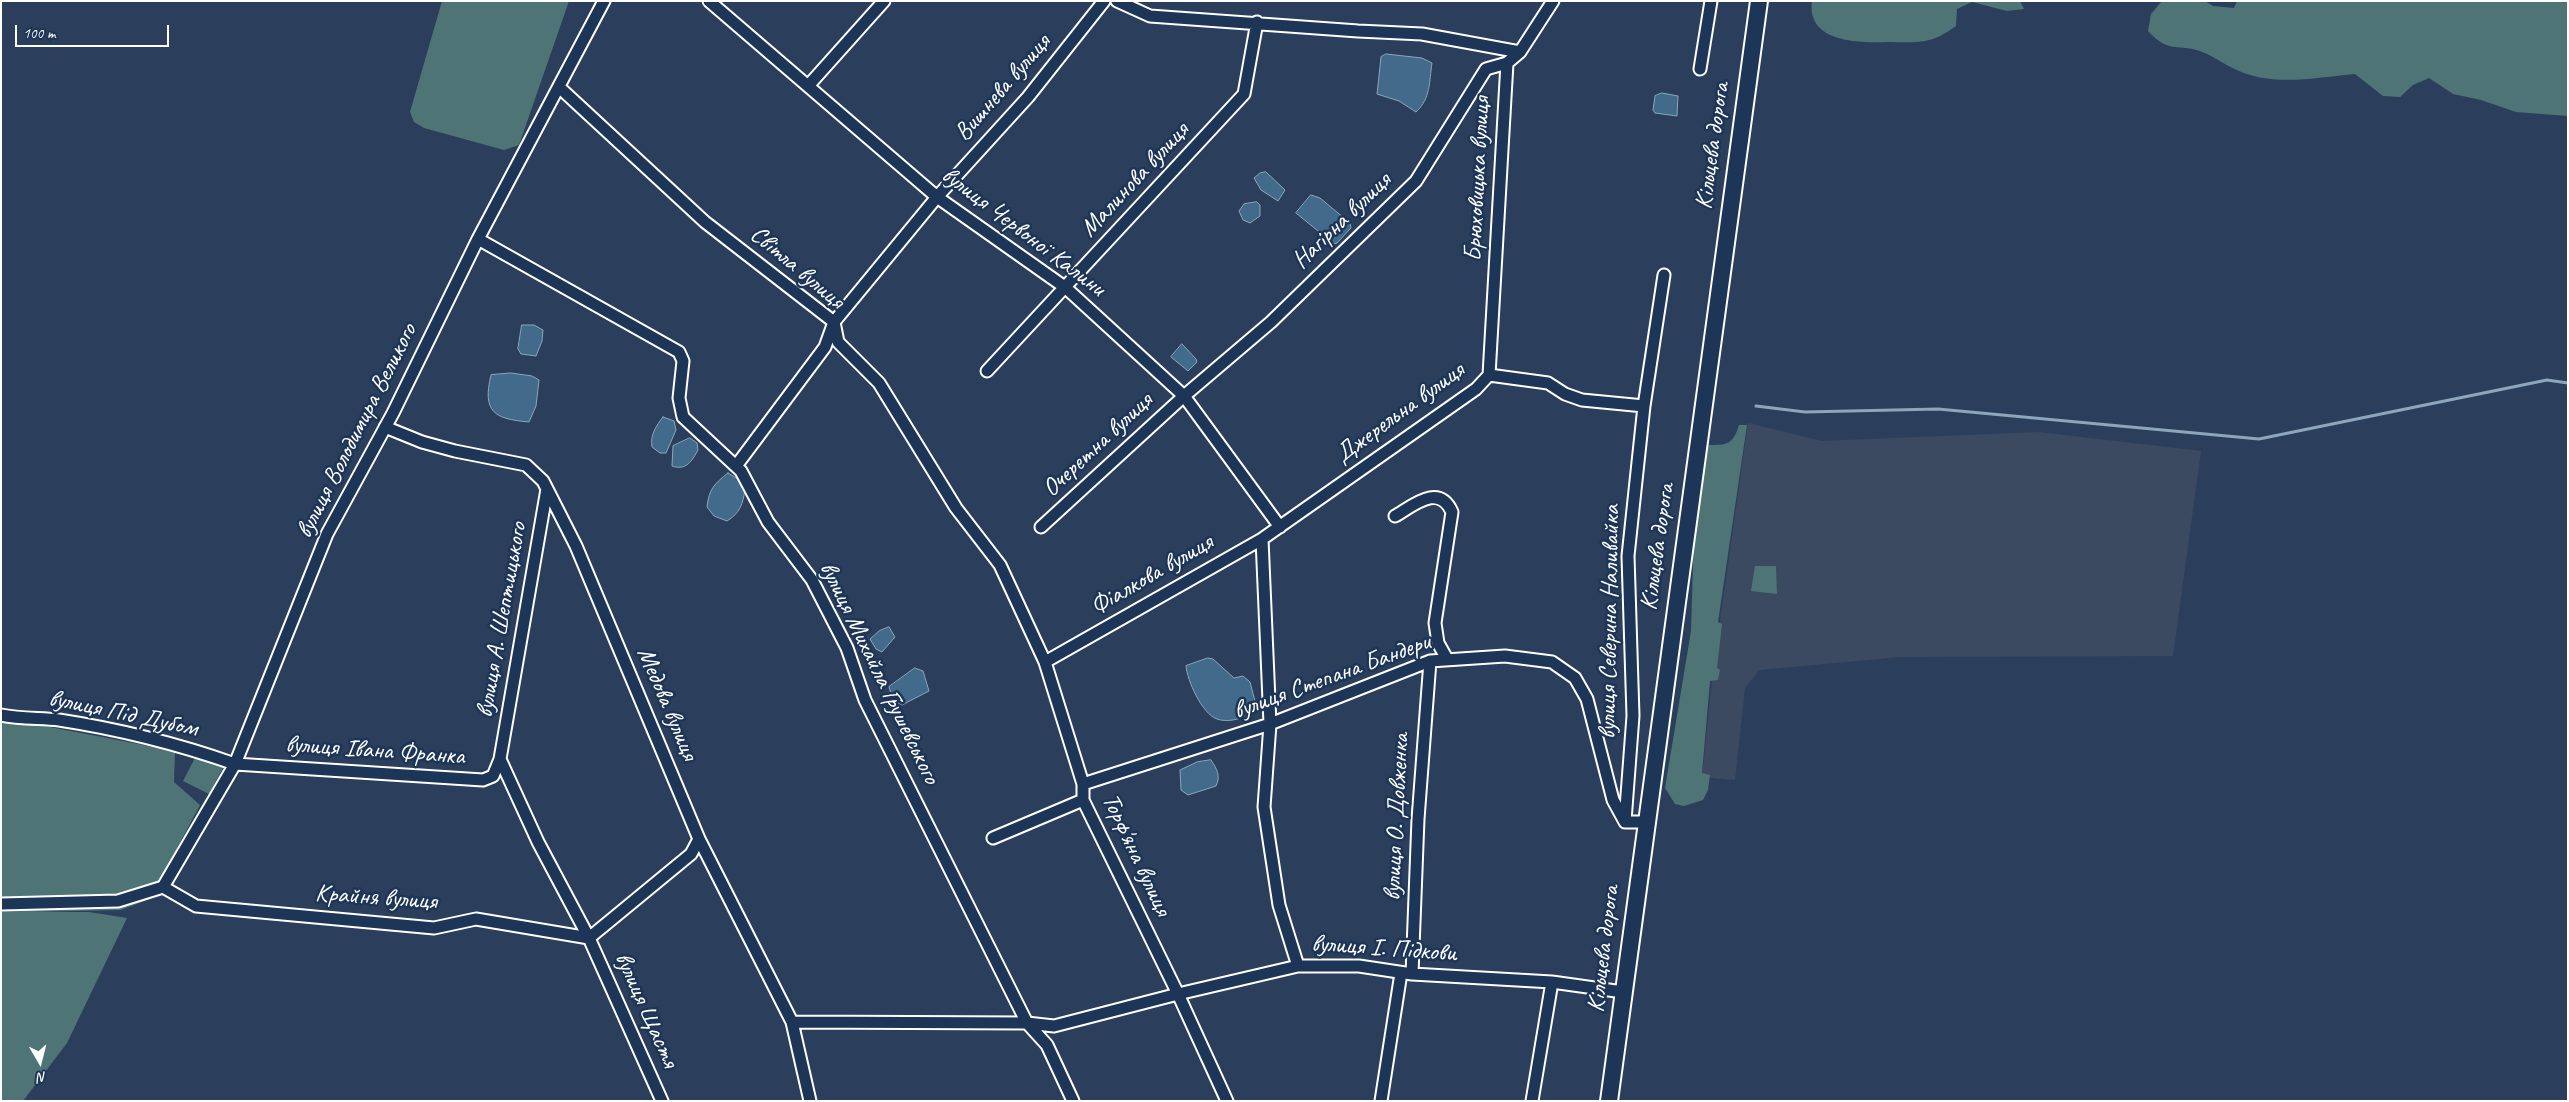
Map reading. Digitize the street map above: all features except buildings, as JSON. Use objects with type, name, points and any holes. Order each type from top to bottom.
[{"type":"highway","name":"Кільцева дорога","points":[[1609,1101],[1759,1]]},
{"type":"street","name":"вулиця Володимира Великого","points":[[164,887],[235,764],[327,534],[385,427],[478,239],[604,1]]},
{"type":"street","name":"вулиця Червоної Калини","points":[[709,1],[937,197],[1066,288],[1184,396],[1280,526]]},
{"type":"street","points":[[808,86],[884,1]]},
{"type":"street","name":"Вишнева вулиця","points":[[736,466],[825,347],[834,322],[937,197],[1028,96],[1104,1]]},
{"type":"street","points":[[1117,1],[1150,16],[1432,35],[1520,52]]},
{"type":"street","name":"Брюховицька вулиця","points":[[1489,376],[1507,63],[1520,52],[1553,1]]},
{"type":"street","points":[[1700,69],[1712,1]]},
{"type":"street","name":"Малинова вулиця","points":[[987,371],[1244,94],[1257,22]]},
{"type":"street","name":"Нагірна вулиця","points":[[1184,396],[1271,322],[1416,181],[1486,68],[1507,63]]},
{"type":"street","name":"Світла вулиця","points":[[559,87],[704,222],[834,322],[838,342],[879,382],[956,508],[1000,566]]},
{"type":"street","name":"вулиця Михайла Грушевського","points":[[478,239],[679,352],[683,361],[679,398],[683,417],[741,470],[768,522],[816,588],[847,648],[865,700],[1028,1023],[1046,1045],[1073,1101]]},
{"type":"street","name":"вулиця Северина Наливайка","points":[[1625,822],[1633,716],[1628,556],[1644,406],[1664,276]]},
{"type":"street","name":"Джерельна вулиця","points":[[1280,526],[1476,389],[1489,376],[1548,383],[1566,394],[1582,400],[1644,406]]},
{"type":"street","name":"Очеретна вулиця","points":[[1041,527],[1184,396]]},
{"type":"street","name":"Медова вулиця","points":[[385,427],[422,442],[455,451],[526,465],[543,481],[576,546],[699,840],[792,1022],[810,1101]]},
{"type":"street","name":"вулиця А. Шептицького","points":[[500,759],[548,490]]},
{"type":"street","points":[[1395,516],[1429,496],[1439,497],[1449,506],[1452,512],[1435,623],[1438,643],[1447,659]]},
{"type":"street","name":"Фіалкова вулиця","points":[[1046,662],[1280,526]]},
{"type":"street","points":[[1262,538],[1270,724],[1264,807],[1278,905],[1298,966]]},
{"type":"street","name":"Торф'яна вулиця","points":[[1000,566],[1046,662],[1083,784],[1083,800],[1178,994],[1227,1101]]},
{"type":"street","name":"вулиця Степана Бандери","points":[[1083,784],[1270,724],[1430,662],[1447,659],[1505,656],[1552,662],[1575,678],[1587,699],[1613,800],[1625,822]]},
{"type":"street","name":"вулиця О. Довженка","points":[[1381,1101],[1407,974],[1430,662]]},
{"type":"street","name":"вулиця Під Дубом","points":[[1,715],[58,720],[126,734],[206,754],[235,764]]},
{"type":"street","name":"вулиця Івана Франка","points":[[235,764],[476,780],[493,776],[500,759]]},
{"type":"street","name":"вулиця Щастя","points":[[500,759],[538,842],[589,938],[662,1101]]},
{"type":"street","points":[[993,838],[1083,800]]},
{"type":"street","points":[[1625,822],[1646,822]]},
{"type":"street","points":[[589,938],[691,854],[699,840]]},
{"type":"street","points":[[1,904],[118,901],[164,887]]},
{"type":"street","name":"Крайня вулиця","points":[[164,887],[196,906],[434,928],[476,919],[589,938]]},
{"type":"street","name":"вулиця І. Підкови","points":[[792,1022],[1028,1023],[1054,1026],[1298,966],[1359,966],[1407,974],[1552,982],[1623,992]]},
{"type":"street","points":[[1532,1101],[1552,982]]},
{"type":"shaded area","points":[[1386,54],[1422,58],[1432,63],[1427,95],[1416,112],[1399,101],[1377,94],[1381,57]]},
{"type":"shaded area","points":[[1662,93],[1678,96],[1677,116],[1655,113],[1653,110],[1655,96]]},
{"type":"shaded area","points":[[1266,172],[1285,190],[1278,201],[1261,190],[1254,178],[1260,173]]},
{"type":"shaded area","points":[[1311,195],[1320,198],[1350,223],[1351,228],[1337,243],[1334,244],[1296,213]]},
{"type":"shaded area","points":[[1257,202],[1260,205],[1260,216],[1250,223],[1243,220],[1239,211],[1244,204]]},
{"type":"shaded area","points":[[522,325],[534,325],[543,330],[542,341],[536,356],[521,354],[518,349]]},
{"type":"shaded area","points":[[1182,344],[1197,362],[1188,371],[1171,357]]},
{"type":"shaded area","points":[[511,373],[532,376],[539,380],[536,406],[529,422],[499,416],[490,405],[488,398],[491,375]]},
{"type":"shaded area","points":[[663,417],[674,421],[676,430],[666,453],[660,453],[652,447],[652,439],[656,427]]},
{"type":"shaded area","points":[[1748,423],[1822,441],[2039,432],[2201,451],[2173,656],[1900,657],[1759,670],[1745,688],[1735,780],[1702,777],[1713,671]]},
{"type":"shaded area","points":[[690,438],[697,443],[698,450],[693,458],[685,466],[672,466],[673,446]]},
{"type":"shaded area","points":[[728,473],[738,479],[745,489],[740,508],[727,521],[714,516],[707,507],[713,487]]},
{"type":"shaded area","points":[[889,627],[895,637],[882,652],[876,649],[870,639],[879,631]]},
{"type":"shaded area","points":[[1208,658],[1213,659],[1234,678],[1243,676],[1250,682],[1257,709],[1255,711],[1243,718],[1221,720],[1211,716],[1206,711],[1192,688],[1186,666]]},
{"type":"shaded area","points":[[915,668],[923,671],[929,691],[902,705],[893,701],[889,687]]},
{"type":"shaded area","points":[[1211,760],[1218,773],[1216,786],[1188,795],[1181,790],[1180,770],[1197,762]]},
{"type":"green space","points":[[442,1],[569,1],[519,145],[504,150],[424,128],[414,122],[410,112]]},
{"type":"green space","points":[[1812,1],[2020,1],[2024,9],[2007,11],[1972,2],[1957,9],[1956,26],[1934,39],[1917,42],[1866,42],[1838,38],[1827,33],[1818,26],[1812,15]]},
{"type":"green space","points":[[2162,1],[2205,1],[2213,6],[2234,8],[2237,1],[2568,1],[2568,116],[2516,112],[2481,100],[2453,94],[2429,78],[2413,85],[2400,97],[2383,96],[2355,74],[2300,80],[2258,77],[2238,71],[2200,51],[2172,47],[2155,38],[2148,31],[2151,14]]},
{"type":"green space","points":[[1739,425],[1747,425],[1718,622],[1722,624],[1717,668],[1720,670],[1718,680],[1710,681],[1702,773],[1710,775],[1708,790],[1703,800],[1684,806],[1675,804],[1665,788],[1691,631],[1694,532],[1708,445],[1725,444],[1732,440]]},
{"type":"green space","points":[[1755,566],[1776,566],[1777,594],[1751,591]]},
{"type":"green space","points":[[1,720],[29,723],[175,751],[174,782],[200,805],[150,899],[121,910],[30,912],[89,912],[127,918],[67,1043],[23,1101],[1,1101]]},
{"type":"green space","points":[[196,756],[224,766],[209,794],[183,781]]},
{"type":"waterway","points":[[1756,406],[1805,412],[1938,409],[2259,439],[2547,380],[2568,383]]}]
